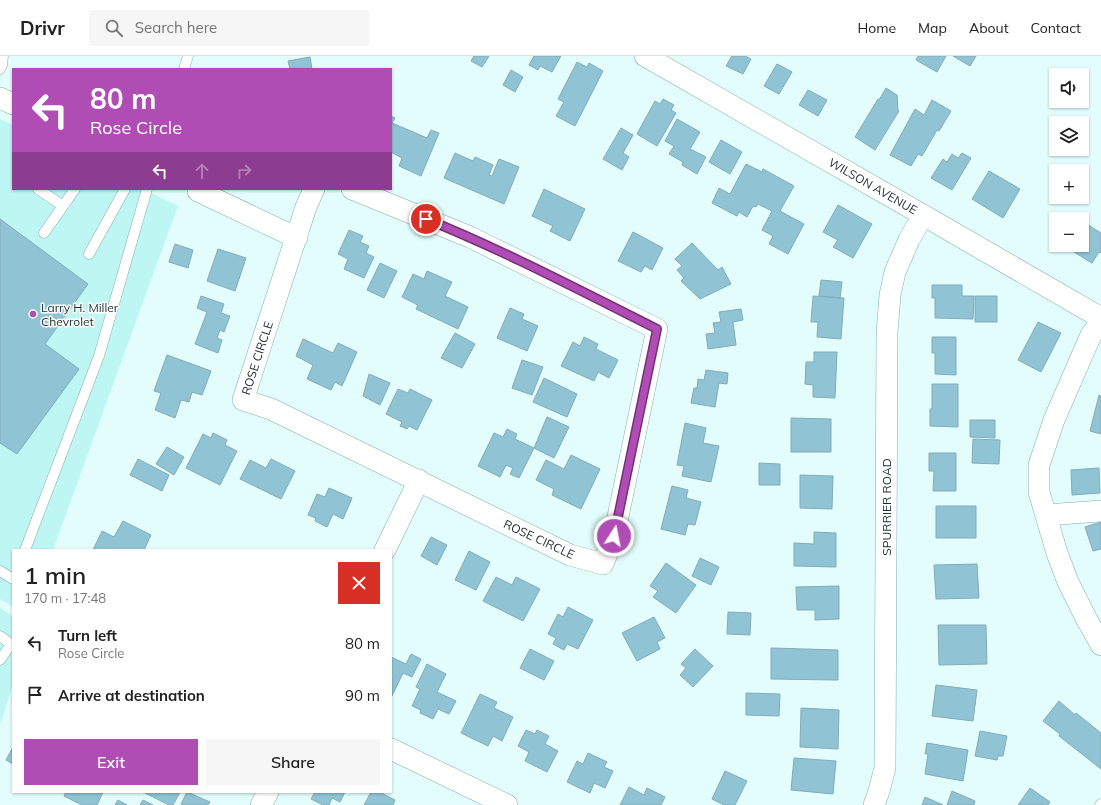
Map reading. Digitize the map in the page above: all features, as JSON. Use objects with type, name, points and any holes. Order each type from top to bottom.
[{"type":"street","name":"WILSON AVENUE","points":[[645,56],[1101,318]]},
{"type":"street","points":[[0,98],[12,104]]},
{"type":"street","name":"ROSE CIRCLE","points":[[314,190],[306,207],[243,400],[271,409],[570,555],[603,564],[614,536],[657,329],[470,237],[354,190]]},
{"type":"street","points":[[198,191],[297,238]]},
{"type":"street","name":"SPURRIER ROAD","points":[[874,805],[884,768],[886,341],[888,310],[895,272],[908,240],[923,215]]},
{"type":"street","points":[[1101,322],[1091,336],[1054,420],[1039,465],[1039,492],[1057,553],[1068,582],[1101,645]]},
{"type":"street","points":[[385,549],[419,480]]},
{"type":"street","points":[[1046,514],[1101,511]]},
{"type":"street","points":[[392,749],[506,805]]},
{"type":"street","points":[[261,805],[267,793]]},
{"type":"lane","points":[[0,69],[3,56]]},
{"type":"lane","points":[[184,68],[188,56]]},
{"type":"lane","points":[[39,190],[63,206]]},
{"type":"lane","points":[[44,233],[74,190]]},
{"type":"lane","points":[[89,254],[124,190]]},
{"type":"lane","points":[[25,549],[99,356],[147,190]]},
{"type":"lane","points":[[0,571],[12,578]]},
{"type":"lane","points":[[0,636],[11,644],[0,660]]},
{"type":"shaded area","points":[[0,119],[12,125],[12,190],[145,190],[178,206],[53,549],[12,549],[12,606],[0,599]]},
{"type":"shaded area","points":[[0,608],[12,616],[12,687],[0,725]]},
{"type":"building","points":[[474,56],[489,56],[482,67],[471,61]]},
{"type":"building","points":[[534,56],[561,56],[552,72],[540,66],[538,70],[529,65]]},
{"type":"building","points":[[732,56],[745,56],[751,59],[743,74],[726,66]]},
{"type":"building","points":[[918,56],[946,56],[937,72],[916,60]]},
{"type":"building","points":[[953,56],[976,56],[970,66]]},
{"type":"building","points":[[310,57],[312,68],[290,68],[288,61]]},
{"type":"building","points":[[577,62],[587,67],[589,63],[603,71],[575,126],[556,116],[564,102],[558,99]]},
{"type":"building","points":[[777,64],[792,72],[779,94],[764,86]]},
{"type":"building","points":[[511,70],[523,77],[515,92],[503,85]]},
{"type":"building","points":[[886,88],[897,95],[899,111],[875,150],[855,137]]},
{"type":"building","points":[[808,90],[827,100],[818,116],[799,105]]},
{"type":"building","points":[[663,99],[674,105],[671,110],[676,113],[657,146],[637,134],[655,101],[660,104]]},
{"type":"building","points":[[932,100],[951,111],[939,131],[937,130],[922,156],[918,154],[911,166],[890,155],[915,109],[924,115]]},
{"type":"building","points":[[677,119],[700,132],[690,149],[706,157],[697,174],[682,165],[683,162],[669,154],[674,146],[665,141]]},
{"type":"building","points":[[392,123],[427,138],[431,130],[439,133],[421,176],[399,166],[402,158],[392,153]]},
{"type":"building","points":[[621,128],[633,135],[623,153],[629,157],[622,170],[603,159]]},
{"type":"building","points":[[721,140],[742,152],[730,174],[709,162]]},
{"type":"building","points":[[455,153],[473,161],[475,157],[493,165],[489,175],[492,176],[499,159],[519,167],[504,204],[444,178]]},
{"type":"building","points":[[962,153],[971,158],[952,190],[931,178],[943,159],[947,162],[952,154],[958,158]]},
{"type":"building","points":[[746,164],[762,172],[763,169],[794,186],[780,211],[804,224],[788,254],[769,244],[773,236],[762,230],[772,211],[758,204],[756,207],[753,206],[747,217],[739,212],[737,216],[712,203],[719,188],[730,194]]},
{"type":"building","points":[[989,171],[1020,189],[1003,218],[972,199]]},
{"type":"building","points":[[544,189],[585,209],[570,241],[550,231],[553,226],[532,216]]},
{"type":"building","points":[[838,205],[872,224],[853,258],[833,247],[838,240],[823,232]]},
{"type":"building","name":"Larry H. Miller Chevrolet","points":[[0,219],[88,284],[45,344],[79,369],[17,454],[0,443]]},
{"type":"building","points":[[1089,226],[1101,233],[1101,253],[1099,252],[1092,263],[1074,252],[1089,252]]},
{"type":"building","points":[[349,230],[363,236],[360,242],[369,246],[366,253],[374,257],[364,278],[344,269],[348,259],[338,254]]},
{"type":"building","points":[[633,232],[663,248],[652,270],[645,266],[641,272],[618,261]]},
{"type":"building","points":[[692,243],[718,270],[722,267],[731,284],[700,299],[681,281],[684,278],[677,270],[682,266],[675,259]]},
{"type":"building","points":[[175,244],[193,250],[188,268],[169,262]]},
{"type":"building","points":[[218,249],[246,258],[235,291],[207,281]]},
{"type":"building","points":[[380,263],[397,271],[384,298],[367,290]]},
{"type":"building","points":[[427,271],[452,282],[445,296],[468,307],[458,329],[416,309],[418,305],[402,297],[413,274],[424,279]]},
{"type":"building","points":[[821,280],[842,282],[840,298],[819,296]]},
{"type":"building","points":[[932,285],[962,285],[962,296],[974,296],[973,319],[935,318],[935,298],[932,298]]},
{"type":"building","points":[[201,296],[224,304],[221,313],[230,316],[224,332],[220,330],[217,338],[222,340],[218,353],[195,344],[207,312],[197,308]]},
{"type":"building","points":[[813,296],[844,298],[841,339],[817,337],[818,322],[811,322]]},
{"type":"building","points":[[975,296],[997,296],[997,322],[975,322]]},
{"type":"building","points":[[510,308],[524,314],[522,319],[538,326],[527,351],[497,338]]},
{"type":"building","points":[[741,309],[743,320],[733,322],[736,345],[708,349],[706,334],[715,333],[713,323],[721,322],[719,312]]},
{"type":"building","points":[[1038,322],[1061,333],[1041,372],[1018,360]]},
{"type":"building","points":[[455,333],[475,344],[462,368],[441,358]]},
{"type":"building","points":[[584,337],[598,344],[596,349],[618,360],[609,378],[598,372],[594,381],[561,366],[573,342],[580,346]]},
{"type":"building","points":[[932,337],[956,337],[956,375],[935,374],[935,353],[932,353]]},
{"type":"building","points":[[303,339],[333,353],[338,343],[357,352],[342,386],[335,382],[331,390],[307,379],[313,365],[296,356]]},
{"type":"building","points":[[814,352],[837,352],[835,398],[813,397],[813,385],[805,384],[806,362],[814,362]]},
{"type":"building","points":[[167,355],[211,371],[202,395],[192,392],[189,402],[181,400],[175,418],[155,410],[161,393],[154,391]]},
{"type":"building","points":[[522,360],[543,367],[532,395],[512,388]]},
{"type":"building","points":[[706,370],[728,373],[727,384],[719,383],[715,407],[691,403],[694,388],[697,388],[698,379],[704,380]]},
{"type":"building","points":[[369,374],[390,383],[380,405],[363,396]]},
{"type":"building","points":[[544,378],[577,394],[567,417],[533,402]]},
{"type":"building","points":[[932,384],[958,384],[958,427],[930,426]]},
{"type":"building","points":[[398,389],[408,393],[410,389],[432,400],[417,430],[409,426],[407,429],[400,426],[402,422],[386,414]]},
{"type":"building","points":[[1099,395],[1101,396],[1101,434],[1090,431]]},
{"type":"building","points":[[547,417],[569,427],[554,458],[534,448]]},
{"type":"building","points":[[791,418],[831,419],[831,452],[791,452]]},
{"type":"building","points":[[970,420],[995,420],[995,438],[970,437]]},
{"type":"building","points":[[685,423],[706,428],[703,443],[719,446],[711,482],[682,476],[684,466],[677,465]]},
{"type":"building","points":[[507,429],[517,434],[515,439],[534,448],[519,478],[510,474],[513,468],[506,465],[500,477],[478,466],[494,433],[503,437]]},
{"type":"building","points":[[213,433],[227,440],[225,445],[237,451],[220,485],[186,468],[203,434],[211,438]]},
{"type":"building","points":[[973,439],[1000,440],[999,464],[972,463]]},
{"type":"building","points":[[167,447],[184,457],[174,475],[156,464]]},
{"type":"building","points":[[929,453],[956,453],[956,491],[933,491],[934,471],[929,471]]},
{"type":"building","points":[[571,455],[600,469],[581,509],[552,495],[554,489],[536,480],[546,460],[564,469]]},
{"type":"building","points":[[138,459],[169,475],[162,491],[130,475]]},
{"type":"building","points":[[271,459],[295,471],[281,499],[240,479],[250,460],[266,468]]},
{"type":"building","points":[[759,463],[780,464],[780,485],[759,485]]},
{"type":"building","points":[[1099,468],[1100,493],[1072,495],[1071,470]]},
{"type":"building","points":[[800,475],[833,476],[832,509],[800,508]]},
{"type":"building","points":[[672,486],[688,490],[686,498],[701,502],[695,525],[688,524],[685,535],[661,529]]},
{"type":"building","points":[[329,488],[352,498],[343,519],[333,514],[327,527],[315,521],[316,518],[308,515],[317,494],[325,497]]},
{"type":"building","points":[[936,506],[976,506],[976,538],[936,538]]},
{"type":"building","points":[[123,521],[151,535],[144,549],[93,549],[102,531],[114,537]]},
{"type":"building","points":[[1101,522],[1101,549],[1093,551],[1085,527]]},
{"type":"building","points":[[814,532],[836,533],[836,567],[794,566],[794,543],[814,544]]},
{"type":"building","points":[[431,537],[447,545],[437,565],[421,556]]},
{"type":"building","points":[[469,551],[490,562],[476,590],[455,580]]},
{"type":"building","points":[[700,558],[719,567],[711,585],[692,576]]},
{"type":"building","points":[[666,563],[696,585],[676,613],[653,597],[658,591],[650,586]]},
{"type":"building","points":[[977,564],[979,598],[936,599],[934,565]]},
{"type":"building","points":[[496,577],[512,585],[516,577],[540,589],[523,621],[483,601]]},
{"type":"building","points":[[839,586],[839,619],[815,620],[815,610],[797,610],[796,587]]},
{"type":"building","points":[[568,607],[593,620],[578,649],[567,644],[564,650],[553,644],[556,638],[548,634],[558,614],[563,617]]},
{"type":"building","points":[[728,612],[751,613],[750,635],[727,634]]},
{"type":"building","points":[[654,617],[665,638],[657,642],[660,649],[637,661],[622,633]]},
{"type":"building","points":[[938,625],[986,625],[987,664],[939,665]]},
{"type":"building","points":[[771,648],[838,650],[838,680],[771,679]]},
{"type":"building","points":[[530,649],[554,661],[544,680],[520,668]]},
{"type":"building","points":[[695,649],[713,666],[693,687],[680,675],[686,668],[681,664]]},
{"type":"building","points":[[411,654],[421,659],[412,677],[403,673],[392,696],[392,657],[406,664]]},
{"type":"building","points":[[427,664],[446,674],[437,692],[456,701],[449,714],[438,709],[433,719],[420,713],[421,710],[412,706],[420,689],[416,687]]},
{"type":"building","points":[[936,685],[977,690],[973,721],[932,716]]},
{"type":"building","points":[[746,693],[780,694],[779,716],[746,715]]},
{"type":"building","points":[[480,694],[497,702],[494,708],[513,717],[502,741],[493,736],[488,746],[461,733]]},
{"type":"building","points":[[1059,701],[1075,715],[1076,713],[1101,733],[1101,769],[1059,736],[1060,734],[1043,721]]},
{"type":"building","points":[[801,708],[839,710],[838,749],[800,747]]},
{"type":"building","points":[[526,730],[535,734],[537,730],[549,736],[545,744],[558,751],[547,772],[525,761],[529,752],[518,746]]},
{"type":"building","points":[[980,731],[1007,736],[1003,756],[998,756],[997,760],[975,756]]},
{"type":"building","points":[[927,743],[968,750],[963,781],[925,774],[928,754],[925,754]]},
{"type":"building","points":[[12,749],[12,763],[6,760]]},
{"type":"building","points":[[588,753],[607,762],[604,767],[613,771],[605,788],[594,783],[590,793],[567,782],[577,761],[583,764]]},
{"type":"building","points":[[794,758],[836,761],[833,794],[791,790]]},
{"type":"building","points":[[725,771],[747,781],[735,805],[724,805],[712,799]]},
{"type":"building","points":[[629,787],[644,795],[647,788],[665,797],[661,805],[620,805]]},
{"type":"building","points":[[1030,788],[1050,802],[1048,805],[1018,805]]},
{"type":"building","points":[[952,791],[975,801],[974,805],[947,805]]},
{"type":"building","points":[[66,793],[103,793],[97,805],[82,805],[64,796]]},
{"type":"building","points":[[145,793],[179,793],[173,805],[169,805]]},
{"type":"building","points":[[186,793],[210,802],[208,805],[181,804]]},
{"type":"building","points":[[314,793],[344,793],[340,802],[332,798],[329,805],[323,805],[311,799]]},
{"type":"building","points":[[370,793],[381,793],[395,800],[393,805],[364,805]]},
{"type":"building","points":[[925,797],[943,805],[922,805]]},
{"type":"building","points":[[118,800],[127,805],[115,805]]},
{"type":"building","points":[[143,800],[153,805],[140,805]]},
{"type":"place","name":"Larry H. Miller Chevrolet","points":[[33,314]]},
{"type":"route","points":[[426,219],[470,237],[657,329],[614,536]]}]
